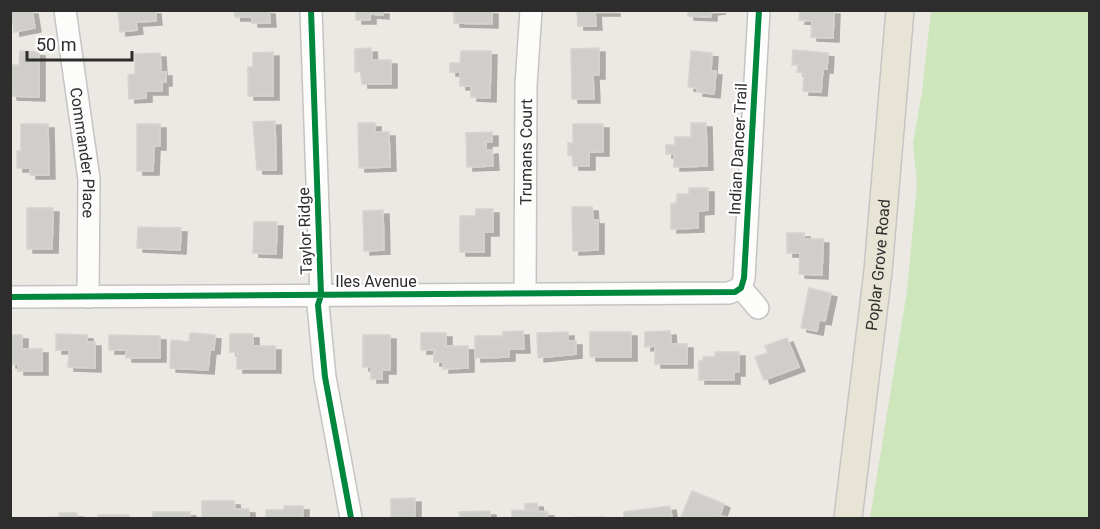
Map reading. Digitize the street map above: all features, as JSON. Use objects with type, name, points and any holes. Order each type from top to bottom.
[{"type":"main road","name":"Poplar Grove Road","points":[[848,519],[878,271],[900,10]]},
{"type":"street","name":"Commander Place","points":[[65,10],[89,179],[88,297]]},
{"type":"street","name":"Taylor Ridge","points":[[311,10],[321,295],[318,305],[325,378],[351,519]]},
{"type":"street","name":"Trumans Court","points":[[525,294],[526,86],[531,10]]},
{"type":"street","name":"Indian Dancer Trail","points":[[741,288],[744,278],[759,10]]},
{"type":"street","name":"Iles Avenue","points":[[10,297],[729,293],[741,288]]},
{"type":"street","points":[[741,288],[758,308]]},
{"type":"green space","points":[[931,11],[1089,11],[1089,518],[870,518],[907,291],[917,184],[913,143],[922,92]]},
{"type":"building","points":[[10,10],[32,10],[35,28],[14,32],[13,23],[10,23]]},
{"type":"building","points":[[118,10],[155,10],[156,21],[136,22],[137,30],[120,32]]},
{"type":"building","points":[[234,10],[269,10],[270,23],[252,23],[252,17],[235,17]]},
{"type":"building","points":[[383,10],[383,15],[370,14],[370,20],[356,20],[356,11],[352,11]]},
{"type":"building","points":[[454,10],[492,10],[492,24],[454,23]]},
{"type":"building","points":[[577,10],[614,10],[614,12],[595,12],[596,26],[578,26]]},
{"type":"building","points":[[688,10],[720,10],[711,11],[711,17],[688,16]]},
{"type":"building","points":[[800,10],[834,10],[833,38],[811,37],[812,21],[799,20]]},
{"type":"building","points":[[371,48],[372,60],[391,60],[391,84],[362,84],[361,71],[355,72],[355,49]]},
{"type":"building","points":[[599,48],[599,75],[593,75],[594,99],[572,99],[571,49]]},
{"type":"building","points":[[793,50],[828,53],[827,69],[823,69],[821,92],[803,91],[804,73],[797,72],[798,65],[792,65]]},
{"type":"building","points":[[20,51],[39,52],[39,97],[11,96],[12,65],[19,65]]},
{"type":"building","points":[[461,51],[491,51],[490,98],[471,97],[471,86],[460,86],[460,72],[450,72],[450,63],[460,63]]},
{"type":"building","points":[[691,51],[712,53],[711,71],[716,71],[714,94],[697,92],[697,88],[688,87]]},
{"type":"building","points":[[273,52],[273,96],[248,96],[248,67],[253,67],[253,53]]},
{"type":"building","points":[[160,53],[161,72],[166,72],[166,82],[162,82],[162,91],[146,91],[146,98],[129,99],[128,75],[135,74],[135,54]]},
{"type":"building","points":[[275,121],[276,170],[257,170],[253,122]]},
{"type":"building","points":[[358,123],[375,123],[375,132],[389,132],[390,167],[359,168]]},
{"type":"building","points":[[691,123],[706,123],[707,166],[674,167],[674,154],[666,154],[666,145],[675,145],[675,137],[691,137]]},
{"type":"building","points":[[21,124],[48,124],[49,175],[30,175],[30,168],[17,168],[17,151],[21,151]]},
{"type":"building","points":[[137,124],[160,124],[160,146],[154,146],[153,171],[137,171]]},
{"type":"building","points":[[573,124],[603,124],[603,152],[589,152],[589,166],[573,166],[572,155],[568,155],[568,143],[573,143]]},
{"type":"building","points":[[492,132],[492,142],[486,142],[486,151],[492,150],[493,166],[467,167],[466,133]]},
{"type":"building","points":[[689,188],[708,188],[708,210],[698,211],[698,228],[671,229],[671,204],[677,203],[677,194],[689,194]]},
{"type":"building","points":[[572,207],[592,207],[593,220],[598,220],[598,250],[573,251]]},
{"type":"building","points":[[27,208],[53,208],[52,249],[27,249]]},
{"type":"building","points":[[476,209],[493,209],[493,232],[484,232],[484,252],[460,252],[460,216],[476,216]]},
{"type":"building","points":[[383,210],[384,250],[364,251],[363,211]]},
{"type":"building","points":[[254,222],[277,222],[276,254],[253,253]]},
{"type":"building","points":[[138,227],[181,228],[180,250],[137,248]]},
{"type":"building","points":[[787,233],[804,233],[804,239],[823,239],[822,275],[799,274],[800,253],[787,253]]},
{"type":"building","points":[[809,288],[831,293],[825,321],[819,320],[817,331],[801,328]]},
{"type":"building","points":[[523,331],[524,349],[509,349],[509,357],[475,358],[475,336],[503,336],[503,332]]},
{"type":"building","points":[[670,331],[671,344],[687,344],[687,364],[655,364],[655,346],[645,347],[645,332]]},
{"type":"building","points":[[568,332],[568,341],[576,341],[576,354],[538,358],[537,333]]},
{"type":"building","points":[[590,332],[631,332],[631,357],[590,357]]},
{"type":"building","points":[[190,333],[215,335],[214,350],[210,350],[208,370],[170,368],[171,340],[189,342]]},
{"type":"building","points":[[421,333],[446,333],[446,346],[468,346],[468,368],[443,369],[443,362],[434,362],[434,350],[421,350]]},
{"type":"building","points":[[56,334],[87,335],[87,342],[95,342],[95,368],[68,367],[69,350],[56,350]]},
{"type":"building","points":[[230,334],[253,334],[253,346],[275,346],[275,369],[237,369],[237,352],[230,352]]},
{"type":"building","points":[[10,335],[22,335],[22,349],[42,349],[42,371],[18,371],[18,364],[10,364]]},
{"type":"building","points":[[109,335],[160,336],[160,358],[126,358],[126,350],[109,350]]},
{"type":"building","points":[[363,335],[390,335],[390,370],[382,370],[382,379],[371,379],[371,367],[363,367]]},
{"type":"building","points":[[787,338],[799,367],[764,380],[755,357],[768,353],[765,346]]},
{"type":"building","points":[[715,352],[739,352],[739,372],[734,372],[734,380],[699,380],[699,361],[703,361],[703,357],[715,357]]},
{"type":"building","points":[[692,491],[724,504],[720,515],[728,518],[681,517]]},
{"type":"building","points":[[415,498],[415,518],[391,518],[391,499]]},
{"type":"building","points":[[202,501],[234,501],[235,509],[249,509],[249,518],[202,518]]},
{"type":"building","points":[[537,503],[538,509],[525,510],[525,504]]},
{"type":"building","points":[[284,506],[303,506],[303,518],[266,518],[266,510],[284,510]]},
{"type":"building","points":[[670,506],[672,518],[624,518],[624,512]]},
{"type":"building","points":[[512,510],[548,512],[547,518],[512,518]]},
{"type":"building","points":[[490,511],[490,518],[460,518],[459,512]]},
{"type":"building","points":[[153,512],[190,512],[190,518],[153,518]]},
{"type":"building","points":[[59,513],[77,513],[77,518],[36,518],[59,517]]},
{"type":"building","points":[[98,515],[129,515],[129,518],[98,518]]},
{"type":"building","points":[[604,517],[605,518],[575,518]]},
{"type":"cycle path","points":[[311,10],[321,295],[318,305],[325,377],[351,518]]},
{"type":"cycle path","points":[[10,297],[735,292],[741,288],[744,278],[759,10]]}]
